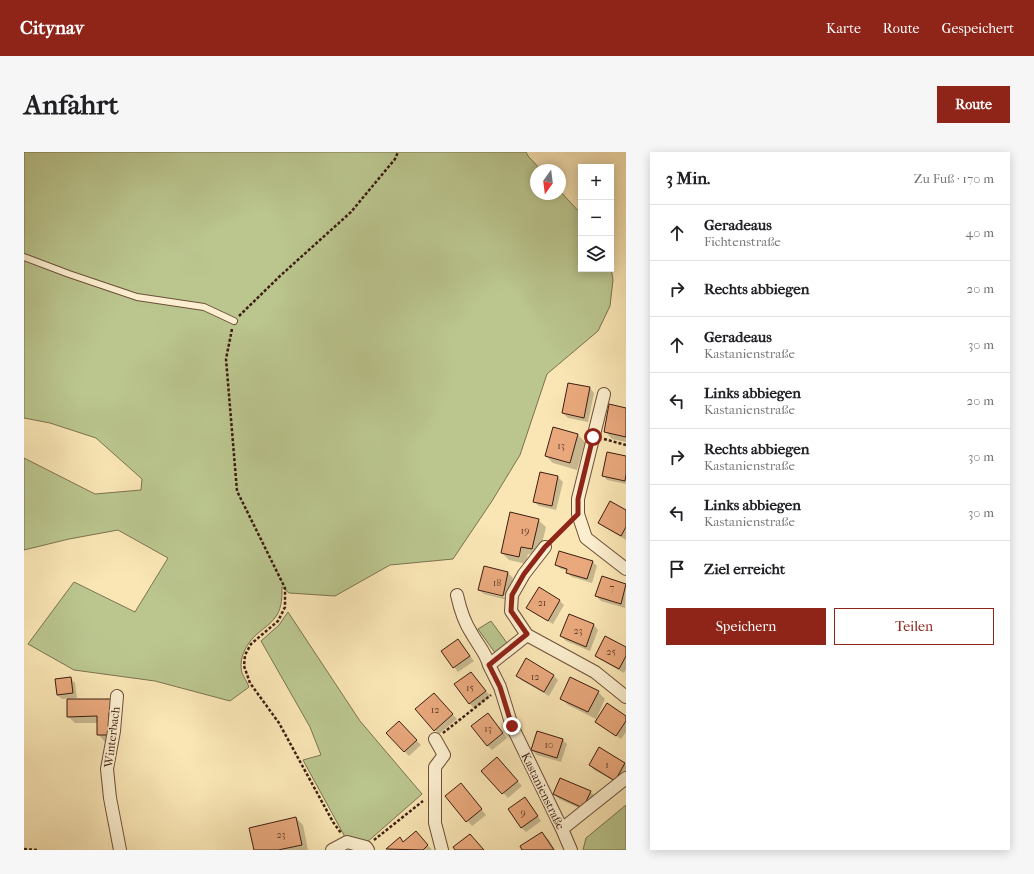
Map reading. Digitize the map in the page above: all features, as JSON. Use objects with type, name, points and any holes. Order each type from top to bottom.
[{"type":"street","points":[[604,394],[578,499],[578,514],[586,538],[626,569]]},
{"type":"street","points":[[545,547],[524,574],[512,595],[511,611],[527,634],[595,672],[626,697]]},
{"type":"street","name":"Kastanienstraße","points":[[457,595],[460,610],[471,633],[487,656],[489,665],[500,687],[512,726],[571,850]]},
{"type":"street","points":[[489,665],[527,634]]},
{"type":"street","name":"Winterbach","points":[[117,696],[114,731],[107,769],[110,798],[120,850]]},
{"type":"street","points":[[435,739],[444,755],[435,767],[435,823],[442,850]]},
{"type":"street","points":[[562,829],[626,778]]},
{"type":"street","points":[[332,850],[347,842],[367,848]]},
{"type":"lane","points":[[24,257],[137,297],[204,307],[234,321]]},
{"type":"path","points":[[347,842],[333,822],[279,724],[250,683],[244,666],[245,654],[251,644],[278,621],[285,608],[285,588],[237,491],[226,359],[234,321],[280,276],[351,212],[395,159],[398,152]]},
{"type":"path","points":[[593,437],[626,445]]},
{"type":"path","points":[[545,547],[578,514]]},
{"type":"path","points":[[435,739],[500,687]]},
{"type":"path","points":[[367,848],[435,792]]},
{"type":"path","points":[[24,849],[36,850]]},
{"type":"green space","points":[[24,152],[526,152],[535,164],[530,164],[530,200],[566,200],[566,198],[578,211],[578,272],[612,272],[613,280],[610,306],[598,331],[547,374],[520,455],[492,501],[453,559],[390,565],[335,596],[289,593],[282,587],[282,598],[279,612],[270,623],[253,638],[242,656],[242,673],[249,687],[230,701],[155,681],[74,670],[28,644],[74,582],[135,612],[168,558],[118,530],[69,539],[24,550],[24,458],[95,494],[141,490],[142,479],[96,438],[50,423],[24,418]]},
{"type":"green space","points":[[288,612],[360,721],[422,794],[366,843],[345,837],[303,760],[321,755],[310,727],[261,641],[279,625]]},
{"type":"green space","points":[[491,621],[507,643],[497,655],[478,629]]},
{"type":"green space","points":[[626,805],[626,850],[583,850],[586,838]]},
{"type":"building","points":[[568,383],[590,387],[584,418],[562,413]]},
{"type":"building","points":[[609,404],[626,408],[626,437],[604,432]]},
{"type":"building","points":[[553,427],[578,434],[570,463],[545,456]]},
{"type":"building","points":[[607,452],[626,456],[625,481],[602,476]]},
{"type":"building","points":[[540,472],[558,476],[552,506],[533,502]]},
{"type":"building","points":[[610,501],[626,510],[626,527],[621,536],[598,523]]},
{"type":"building","points":[[510,512],[539,519],[532,549],[521,547],[519,557],[501,553]]},
{"type":"building","points":[[559,551],[593,561],[587,579],[566,573],[567,569],[555,565]]},
{"type":"building","points":[[484,566],[508,572],[503,596],[478,590]]},
{"type":"building","points":[[602,576],[626,584],[621,604],[595,596]]},
{"type":"building","points":[[539,587],[560,600],[548,621],[526,608]]},
{"type":"building","points":[[569,614],[594,624],[586,647],[560,636]]},
{"type":"building","points":[[605,636],[626,647],[626,656],[619,669],[595,656]]},
{"type":"building","points":[[458,639],[470,656],[453,668],[441,651]]},
{"type":"building","points":[[526,658],[554,675],[544,692],[516,676]]},
{"type":"building","points":[[471,672],[486,691],[469,704],[454,684]]},
{"type":"building","points":[[71,677],[73,693],[57,695],[55,679]]},
{"type":"building","points":[[570,677],[599,691],[588,712],[560,699]]},
{"type":"building","points":[[434,693],[453,714],[434,731],[415,709]]},
{"type":"building","points":[[67,699],[111,699],[111,713],[109,713],[109,735],[97,735],[97,716],[67,717]]},
{"type":"building","points":[[607,703],[626,716],[626,721],[616,736],[595,722]]},
{"type":"building","points":[[488,713],[503,733],[487,746],[471,726]]},
{"type":"building","points":[[399,721],[417,740],[404,752],[386,733]]},
{"type":"building","points":[[537,731],[563,739],[557,758],[531,750]]},
{"type":"building","points":[[599,747],[625,763],[615,781],[589,765]]},
{"type":"building","points":[[497,757],[518,781],[502,794],[481,771]]},
{"type":"building","points":[[560,778],[591,791],[583,808],[553,794]]},
{"type":"building","points":[[461,783],[482,809],[466,822],[445,796]]},
{"type":"building","points":[[525,797],[538,816],[521,828],[508,809]]},
{"type":"building","points":[[296,817],[302,845],[278,850],[254,850],[249,828]]},
{"type":"building","points":[[416,831],[428,845],[423,850],[386,849],[400,837],[403,842]]},
{"type":"building","points":[[542,832],[554,850],[522,850],[520,846]]},
{"type":"building","points":[[470,834],[484,850],[455,850],[453,847]]},
{"type":"route","points":[[512,726],[500,687],[489,665],[527,634],[511,611],[512,595],[524,574],[545,547],[578,514],[578,499],[593,437]]}]
